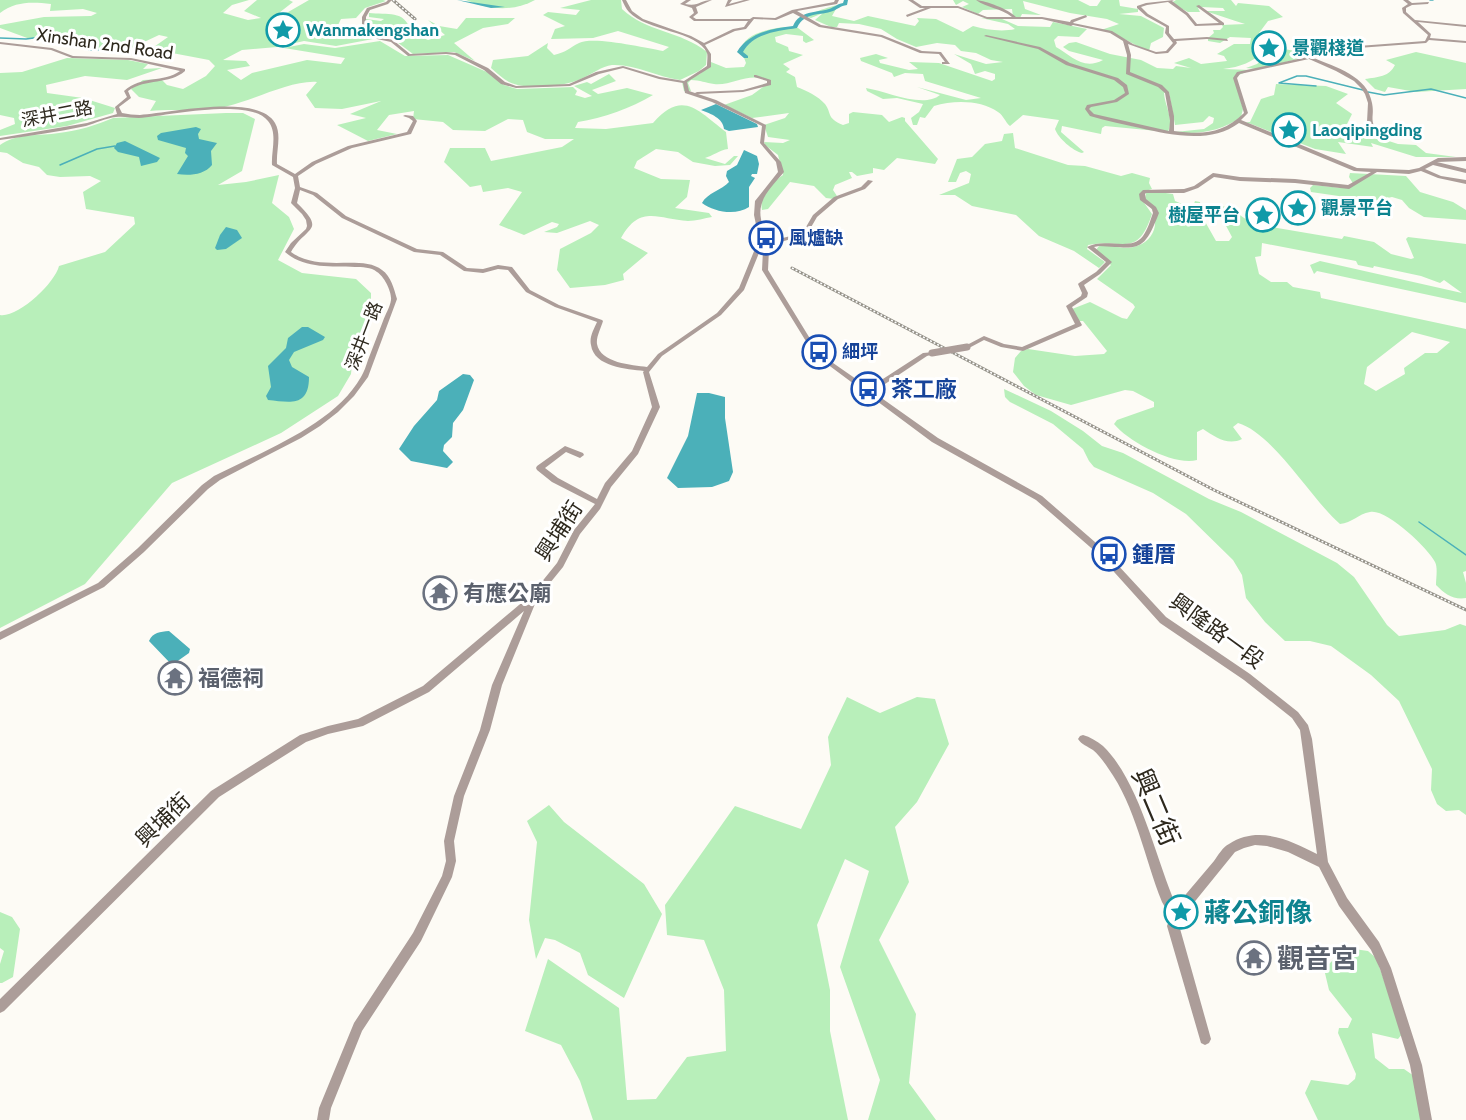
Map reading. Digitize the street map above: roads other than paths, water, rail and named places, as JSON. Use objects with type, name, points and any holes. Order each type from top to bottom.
[{"type":"street","points":[[390,0],[368,9],[364,17],[364,25],[381,28],[376,36],[378,38],[392,41],[409,55],[456,54],[486,69],[510,86],[525,88],[570,85],[598,73],[622,67],[659,78],[685,82],[709,67],[711,55],[703,45],[680,33],[643,22],[629,12],[624,0]]},
{"type":"street","points":[[688,0],[682,4],[694,7],[710,0]]},
{"type":"street","points":[[730,0],[725,5],[748,0]]},
{"type":"street","points":[[694,7],[696,13],[691,17],[695,20],[721,22],[758,18],[776,19],[794,11],[836,3],[837,0]]},
{"type":"street","points":[[910,0],[921,7],[958,7],[987,18],[1042,18],[1115,33],[1125,41],[1149,52],[1160,53],[1167,52],[1175,43],[1167,33],[1168,26],[1147,15],[1138,7],[1145,2],[1171,1],[1196,25],[1223,24],[1198,6]]},
{"type":"street","points":[[978,0],[984,4],[1002,8],[1015,18]]},
{"type":"street","points":[[1428,3],[1409,2],[1404,12],[1430,35],[1430,39]]},
{"type":"street","points":[[907,16],[935,6]]},
{"type":"street","points":[[794,11],[820,26],[882,36],[921,52],[940,53],[948,63],[944,63]]},
{"type":"street","points":[[1071,25],[1074,20],[1086,16]]},
{"type":"street","points":[[703,45],[735,30],[745,28],[750,20]]},
{"type":"street","points":[[1415,21],[1466,26]]},
{"type":"street","points":[[986,36],[1040,48],[1068,64],[1116,79],[1125,86],[1127,94],[1115,101],[1089,106],[1087,109],[1089,112],[1098,117],[1171,133],[1208,133],[1227,128],[1239,121],[1246,113],[1235,75],[1358,47],[1422,44],[1430,39],[1466,42]]},
{"type":"street","points":[[1173,40],[1207,38],[1227,40]]},
{"type":"street","points":[[1125,41],[1129,55],[1128,72],[1160,86],[1167,93],[1167,101],[1174,119],[1171,133]]},
{"type":"street","name":"Xinshan 2nd Road","points":[[0,43],[52,49],[72,57],[125,58],[183,70],[177,75],[144,80],[131,86],[126,91],[129,97],[117,107],[120,115]]},
{"type":"street","points":[[1310,58],[1346,75],[1362,87],[1370,104],[1369,121],[1377,134]]},
{"type":"street","points":[[687,92],[743,91],[770,84],[769,80],[756,76]]},
{"type":"street","points":[[685,82],[687,92]]},
{"type":"street","points":[[298,188],[315,194],[344,217],[416,251],[441,253],[466,270],[510,268],[524,288],[557,306],[600,321],[595,337],[595,348],[613,364],[648,369],[660,355],[709,322],[742,289],[762,248],[757,215],[758,201],[781,172],[778,162],[762,143],[764,125],[714,101],[687,92]]},
{"type":"street","points":[[120,115],[141,116],[167,111],[227,109],[262,113],[273,123],[276,131],[273,158],[275,165],[295,176],[314,163],[350,147],[409,134],[414,121],[411,117],[405,116]]},
{"type":"street","name":"深井二路","points":[[0,139],[88,124],[120,115]]},
{"type":"street","points":[[1239,121],[1348,168],[1375,172],[1409,172],[1444,159],[1466,159]]},
{"type":"street","points":[[1432,163],[1466,171]]},
{"type":"street","points":[[1421,169],[1440,177],[1466,182]]},
{"type":"street","points":[[868,392],[925,354],[966,347],[984,338],[1012,349],[1028,348],[1079,326],[1069,306],[1084,297],[1085,293],[1081,284],[1098,273],[1109,262],[1090,247],[1099,244],[1134,246],[1139,244],[1149,232],[1156,213],[1154,208],[1143,200],[1144,191],[1184,191],[1196,187],[1213,175],[1349,187],[1375,172]]},
{"type":"street","name":"深井一路","points":[[0,636],[101,585],[141,550],[205,487],[217,478],[304,432],[335,411],[359,388],[394,299],[392,288],[379,270],[307,262],[290,255],[289,248],[309,230],[310,222],[308,215],[294,202],[298,188],[295,176]]},
{"type":"street","points":[[762,248],[800,235],[808,228],[815,216],[836,198],[863,188],[870,182]]},
{"type":"street","name":"興隆路一段","points":[[762,248],[765,270],[815,351],[935,440],[1039,498],[1100,551],[1163,620],[1247,677],[1295,715],[1305,728],[1323,863],[1342,902],[1375,945],[1385,968],[1416,1065],[1426,1120]]},
{"type":"street","name":"興埔街","points":[[0,1007],[215,794],[303,738],[360,723],[426,689],[535,596],[560,564],[577,532],[608,485],[640,445],[656,407],[646,378],[648,369]]},
{"type":"street","points":[[580,455],[565,449],[540,468],[555,480],[598,503]]},
{"type":"street","points":[[323,1120],[325,1108],[358,1027],[417,937],[447,877],[451,861],[449,841],[459,796],[484,730],[497,685],[535,596]]},
{"type":"street","name":"興二街","points":[[1083,739],[1091,742],[1111,764],[1131,796],[1170,905]]},
{"type":"street","points":[[1185,904],[1230,848],[1240,843],[1276,841],[1323,863]]},
{"type":"street","points":[[1175,902],[1185,904],[1189,911],[1188,916],[1183,920],[1175,919],[1171,915],[1170,905],[1175,902]]},
{"type":"street","points":[[1175,919],[1173,926],[1205,1039]]},
{"type":"water","points":[[716,104],[757,124],[758,127],[729,131],[724,129],[719,119],[701,110]]},
{"type":"water","points":[[196,127],[201,129],[198,134],[199,139],[217,143],[211,151],[212,165],[196,174],[177,174],[188,156],[185,153],[186,148],[158,140],[157,136],[161,133]]},
{"type":"water","points":[[125,141],[160,158],[157,162],[141,166],[139,157],[118,152],[114,148],[117,143]]},
{"type":"water","points":[[744,150],[757,156],[759,164],[757,174],[751,176],[755,178],[749,187],[749,207],[744,210],[725,212],[702,203],[729,182],[726,176],[727,171],[737,165]]},
{"type":"water","points":[[226,227],[237,230],[242,238],[226,249],[217,250],[215,248],[220,235]]},
{"type":"water","points":[[302,327],[308,327],[325,337],[323,340],[294,352],[289,360],[292,367],[309,377],[306,394],[290,402],[268,400],[266,396],[271,387],[268,366],[286,348],[288,338]]},
{"type":"water","points":[[463,374],[470,375],[474,380],[463,410],[453,423],[452,437],[444,445],[443,451],[453,462],[447,468],[411,461],[399,449],[414,426],[437,400],[439,391]]},
{"type":"water","points":[[697,393],[725,397],[725,418],[733,472],[729,481],[712,487],[678,488],[667,478],[688,436]]},
{"type":"water","points":[[169,631],[190,649],[189,653],[172,665],[149,641],[155,634]]},
{"type":"waterway","points":[[459,0],[491,7],[503,7]]},
{"type":"waterway","points":[[746,57],[740,52],[743,46],[756,37],[772,31],[795,27],[797,22],[813,12],[833,10],[838,5],[845,4],[846,0]]},
{"type":"waterway","points":[[0,38],[26,39],[49,36],[90,50],[114,50]]},
{"type":"waterway","points":[[1316,86],[1279,83],[1297,76],[1306,76],[1363,90]]},
{"type":"waterway","points":[[1368,92],[1384,95],[1431,89],[1466,98]]},
{"type":"waterway","points":[[60,165],[97,149],[115,146]]},
{"type":"waterway","points":[[1419,522],[1466,555]]},
{"type":"railway","points":[[393,0],[415,19]]},
{"type":"railway","points":[[792,268],[1214,490],[1466,610]]},
{"type":"place","name":"Wanmakengshan","points":[[283,30]]},
{"type":"place","name":"景觀棧道","points":[[1269,48]]},
{"type":"place","name":"Laoqipingding","points":[[1289,130]]},
{"type":"place","name":"觀景平台","points":[[1298,208]]},
{"type":"place","name":"樹屋平台","points":[[1263,215]]},
{"type":"place","name":"風爐缺","points":[[766,238]]},
{"type":"place","name":"細坪","points":[[819,352]]},
{"type":"place","name":"茶工廠","points":[[868,389]]},
{"type":"place","name":"鍾厝","points":[[1109,554]]},
{"type":"place","name":"有應公廟","points":[[440,593]]},
{"type":"place","name":"福德祠","points":[[175,678]]},
{"type":"place","name":"蔣公銅像","points":[[1181,912]]},
{"type":"place","name":"觀音宮","points":[[1254,958]]}]
